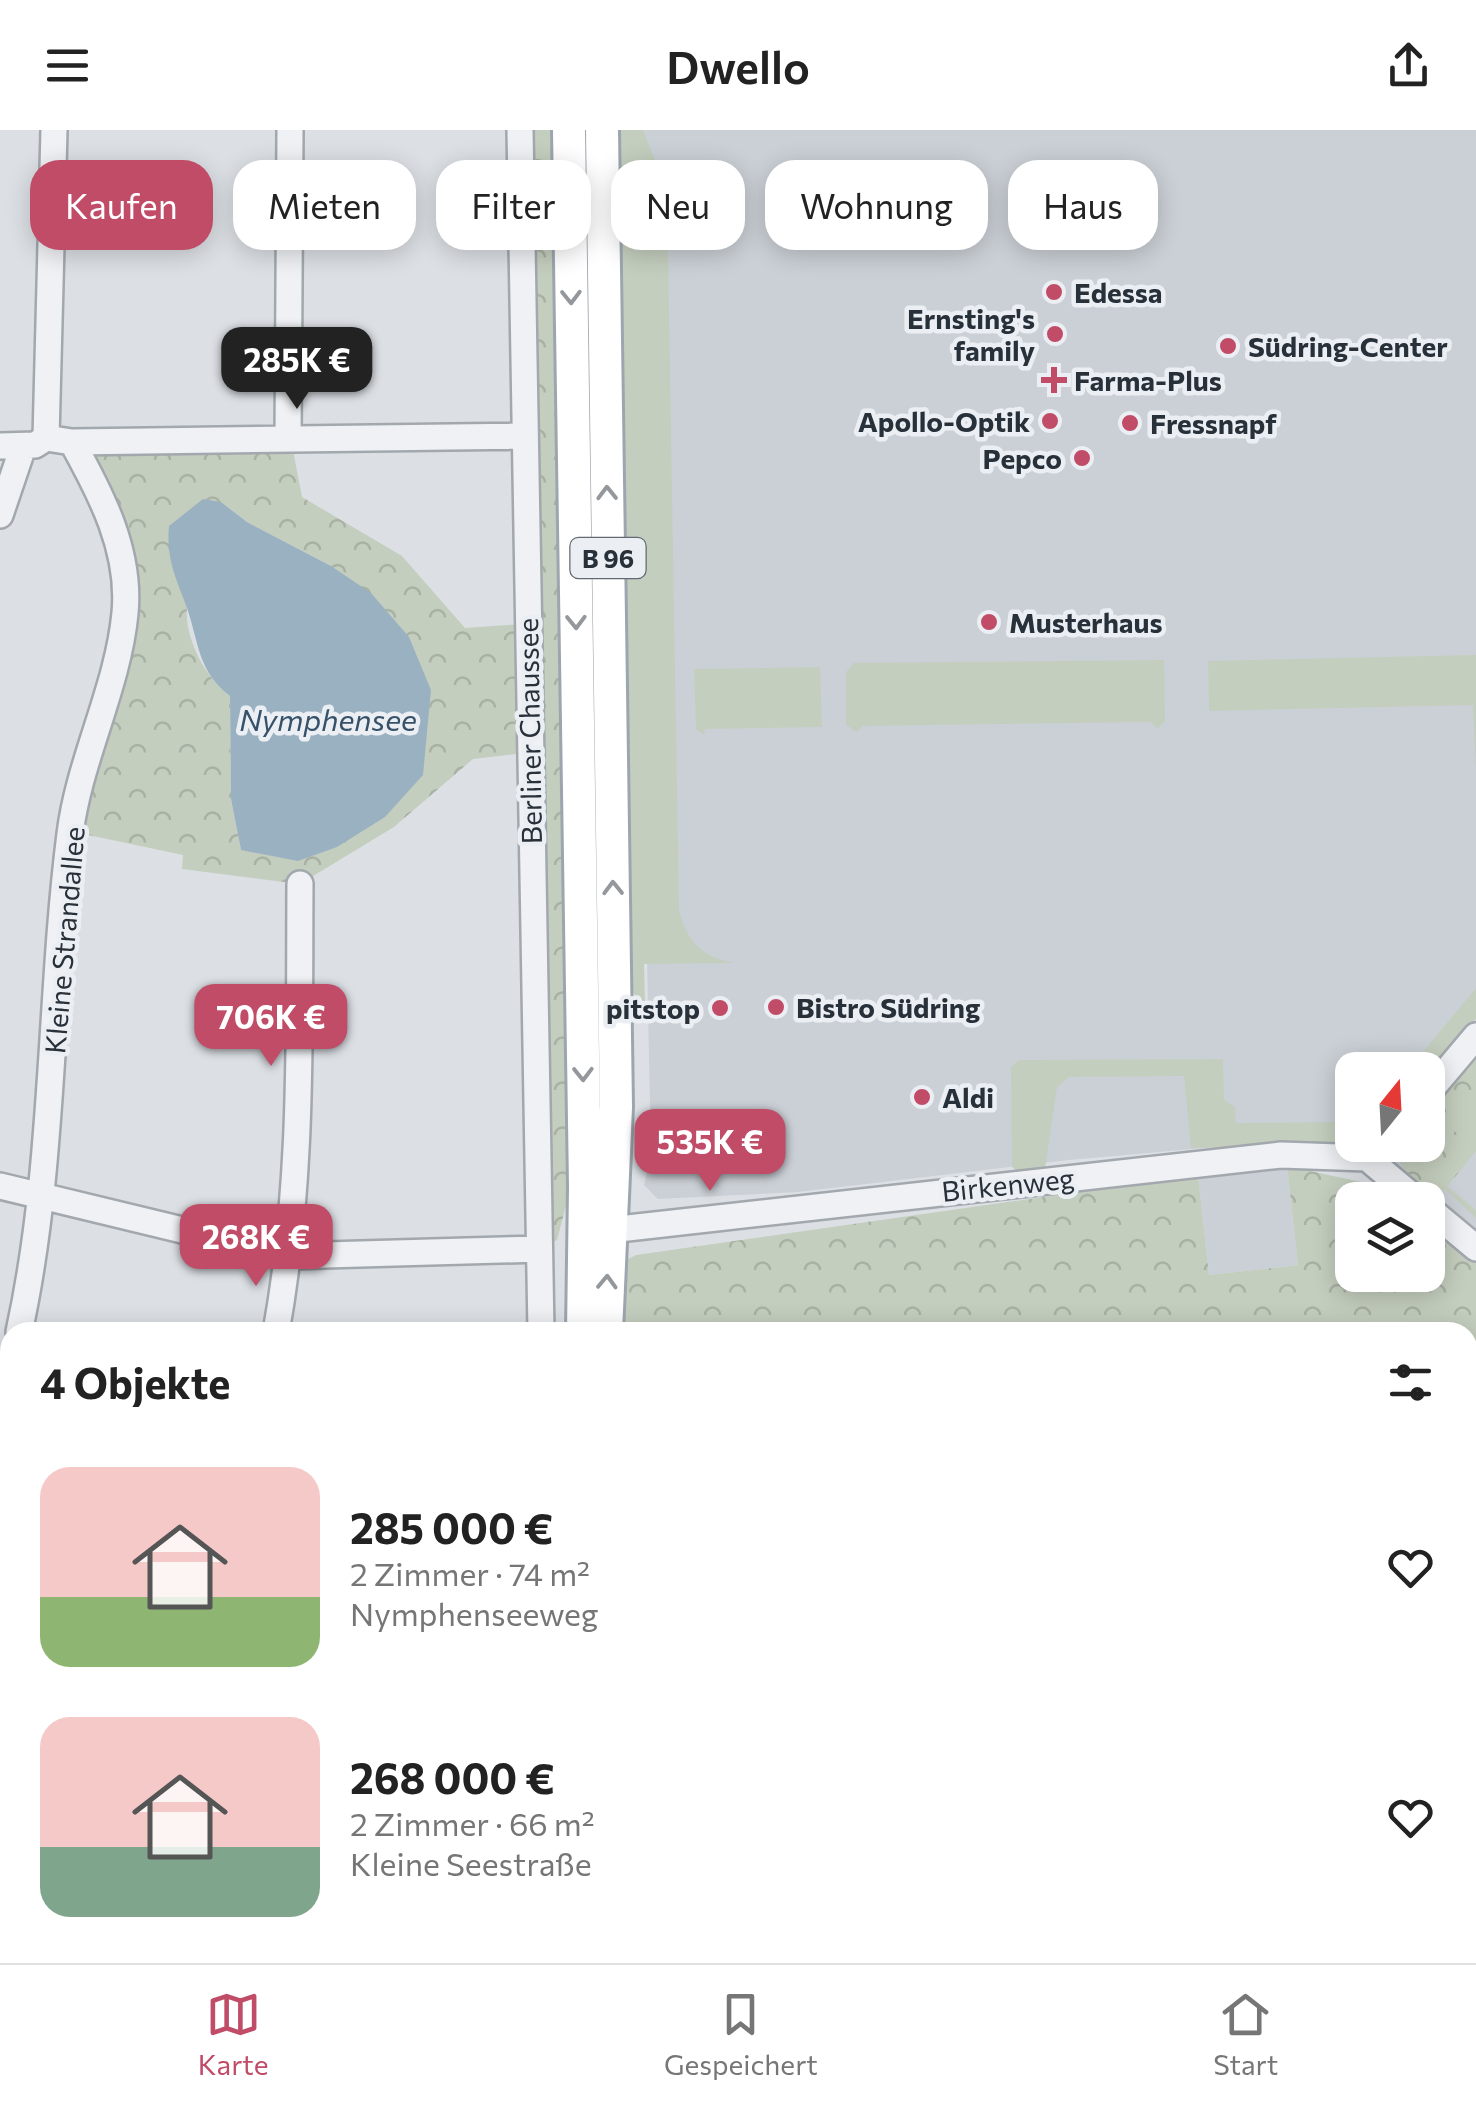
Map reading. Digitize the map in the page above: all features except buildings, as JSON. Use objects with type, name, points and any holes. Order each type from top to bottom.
[{"type":"main road","name":"B 96","points":[[569,130],[597,1232],[605,1322]]},
{"type":"main road","name":"B 96","points":[[584,1322],[616,1108],[602,130]]},
{"type":"street","points":[[0,515],[23,444],[54,130]]},
{"type":"street","points":[[288,440],[290,130]]},
{"type":"street","name":"Berliner Chaussee","points":[[520,130],[541,1322]]},
{"type":"street","points":[[23,444],[524,436]]},
{"type":"street","name":"Kleine Strandallee","points":[[21,1322],[43,1197],[70,831],[126,612],[118,543],[106,502],[72,442]]},
{"type":"street","points":[[278,1322],[290,1256],[298,1164],[300,884]]},
{"type":"street","points":[[1445,1073],[1476,1036]]},
{"type":"street","name":"Birkenweg","points":[[597,1232],[1241,1157],[1335,1153]]},
{"type":"street","name":"Birkenweg","points":[[1384,1162],[1401,1182]]},
{"type":"street","points":[[0,1186],[290,1256],[538,1249]]},
{"type":"street","points":[[1445,1222],[1476,1248]]},
{"type":"shaded area","points":[[630,130],[1476,130],[1476,1007],[1438,1052],[1335,1052],[1335,1137],[1069,1160],[798,1192],[658,1199],[644,1185],[651,1154],[632,250],[745,250],[745,160],[631,160]]},
{"type":"shaded area","points":[[1476,1051],[1476,1234],[1445,1209],[1445,1182],[1412,1182],[1388,1162],[1445,1162],[1445,1088]]},
{"type":"shaded area","points":[[1287,1166],[1298,1265],[1209,1275],[1198,1175]]},
{"type":"green space","points":[[528,130],[552,130],[552,160],[529,160]]},
{"type":"green space","points":[[613,130],[643,130],[655,160],[614,160]]},
{"type":"green space","points":[[530,250],[554,250],[567,1202],[557,1240],[549,1245]]},
{"type":"green space","points":[[615,250],[668,250],[679,910],[698,947],[714,957],[736,963],[644,964],[645,1005],[628,988]]},
{"type":"green space","points":[[76,445],[292,445],[302,497],[402,556],[465,628],[521,624],[524,753],[473,759],[394,827],[300,884],[182,869],[183,855],[74,832],[130,614]],"holes":[[[221,502],[247,522],[331,566],[241,850],[231,799],[230,696],[198,657],[189,632],[187,607],[196,567]]]},
{"type":"green space","points":[[1476,655],[1476,770],[1473,705],[1209,711],[1208,661]]},
{"type":"green space","points":[[1164,660],[1165,721],[1157,729],[1151,722],[862,726],[857,732],[846,725],[846,672],[854,663]]},
{"type":"green space","points":[[820,667],[822,727],[705,729],[704,735],[696,730],[694,669]]},
{"type":"green space","points":[[1476,988],[1476,1019],[1445,1057],[1445,1052],[1423,1052]]},
{"type":"green space","points":[[1476,1051],[1476,1151],[1447,1186],[1476,1210],[1476,1218],[1445,1189],[1445,1182],[1437,1182],[1415,1162],[1445,1162],[1445,1088]]},
{"type":"green space","points":[[1476,1051],[1476,1096],[1450,1119],[1450,1127],[1464,1140],[1465,1148],[1469,1142],[1476,1151],[1445,1189],[1445,1182],[1418,1182],[1400,1162],[1445,1162],[1445,1088]]},
{"type":"green space","points":[[1223,1059],[1224,1100],[1235,1107],[1236,1123],[1335,1122],[1335,1145],[1191,1148],[1184,1076],[1069,1077],[1057,1087],[1045,1169],[1020,1173],[1012,1167],[1011,1067],[1019,1060]]},
{"type":"green space","points":[[1287,1166],[1361,1182],[1335,1182],[1335,1292],[1445,1292],[1445,1236],[1476,1262],[1476,1322],[618,1322],[624,1261],[636,1255],[1198,1175],[1209,1275],[1298,1265]]},
{"type":"water","name":"Nymphensee","points":[[203,499],[221,502],[247,522],[331,566],[371,593],[409,637],[431,690],[423,775],[385,817],[337,847],[298,861],[241,850],[231,799],[230,696],[205,667],[169,549],[169,526]]},
{"type":"place","name":"Edessa","points":[[1054,292]]},
{"type":"place","name":"Ernsting's family","points":[[1055,334]]},
{"type":"place","name":"Südring-Center","points":[[1228,346]]},
{"type":"place","name":"Farma-Plus","points":[[1054,380]]},
{"type":"place","name":"Apollo-Optik","points":[[1050,421]]},
{"type":"place","name":"Fressnapf","points":[[1130,423]]},
{"type":"place","name":"Pepco","points":[[1082,458]]},
{"type":"place","name":"Musterhaus","points":[[989,622]]},
{"type":"place","name":"Bistro Südring","points":[[776,1007]]},
{"type":"place","name":"pitstop","points":[[720,1008]]},
{"type":"place","name":"Aldi","points":[[922,1097]]}]
